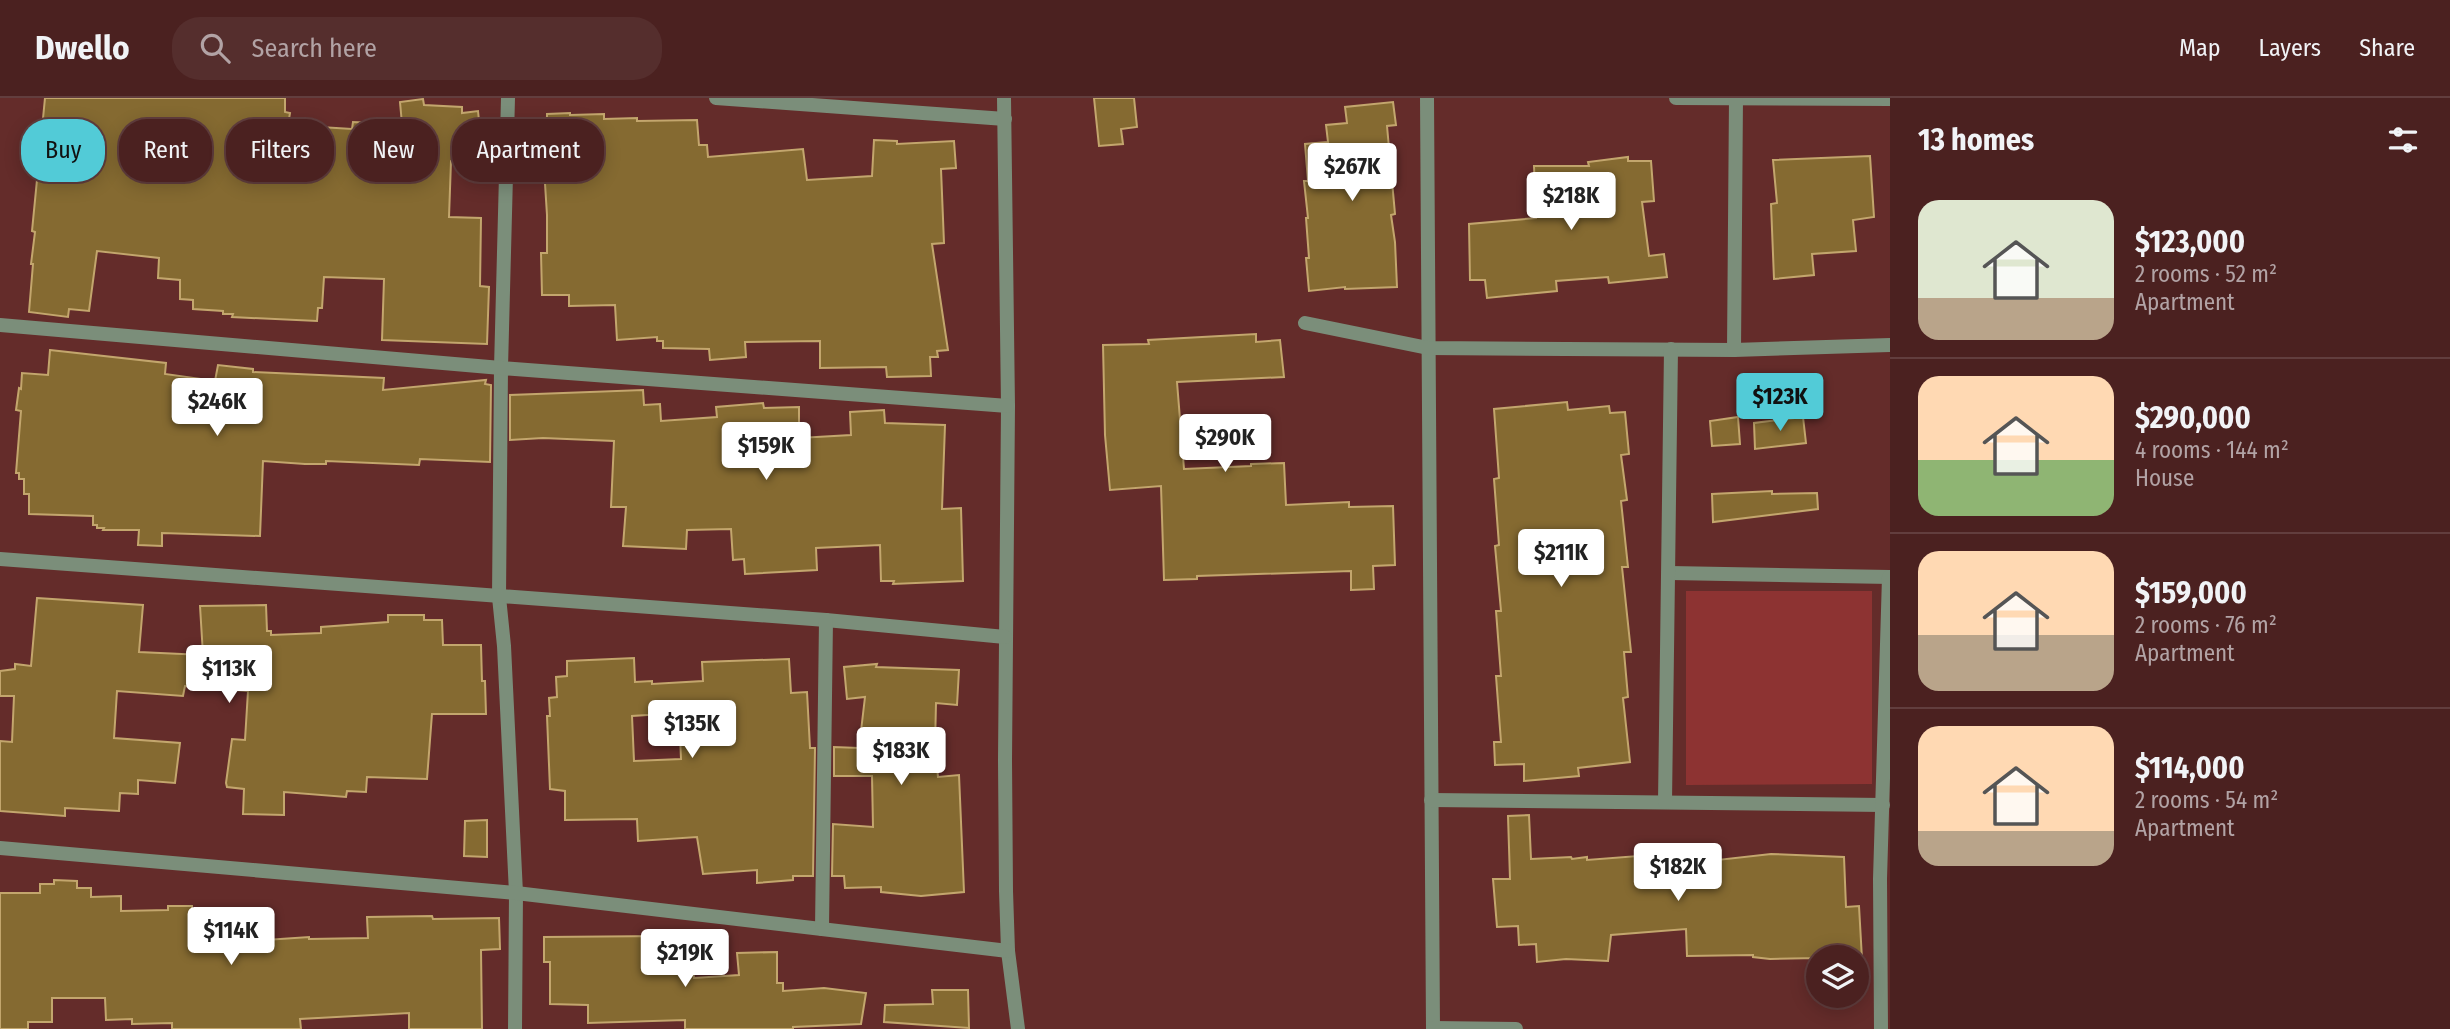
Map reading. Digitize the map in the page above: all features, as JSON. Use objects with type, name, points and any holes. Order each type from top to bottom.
[{"type":"street","points":[[508,98],[501,368],[499,597],[504,646],[516,893],[515,1029]]},
{"type":"street","points":[[716,98],[1004,119]]},
{"type":"street","points":[[1004,98],[1008,406],[1005,637],[1008,951],[1018,1029]]},
{"type":"street","points":[[1427,98],[1433,1028],[1516,1029]]},
{"type":"street","points":[[1676,98],[1890,99]]},
{"type":"street","points":[[1734,350],[1736,98]]},
{"type":"street","points":[[1305,323],[1428,348],[1734,350],[1890,345]]},
{"type":"street","points":[[0,325],[501,368],[1008,406]]},
{"type":"street","points":[[1665,802],[1671,349]]},
{"type":"street","points":[[0,559],[826,620],[1005,637]]},
{"type":"street","points":[[1670,573],[1889,577],[1881,1029]]},
{"type":"street","points":[[822,929],[826,620]]},
{"type":"street","points":[[1431,800],[1883,804]]},
{"type":"street","points":[[0,848],[516,893],[1008,951]]},
{"type":"shaded area","points":[[1686,591],[1872,591],[1872,784],[1686,785]]},
{"type":"building","points":[[45,98],[285,98],[285,112],[290,113],[289,119],[226,119],[226,182],[334,182],[334,128],[348,129],[348,182],[438,182],[438,119],[402,119],[400,102],[423,99],[424,105],[462,107],[462,113],[478,111],[479,119],[452,119],[449,217],[481,218],[480,286],[489,287],[487,344],[382,340],[384,279],[324,277],[322,308],[318,308],[317,321],[232,317],[233,314],[223,314],[223,311],[193,309],[193,300],[180,299],[180,280],[158,278],[159,258],[97,251],[89,311],[69,309],[68,317],[29,312],[37,182],[105,182],[105,119],[43,119]]},
{"type":"building","points":[[1094,98],[1134,98],[1137,127],[1121,129],[1123,144],[1099,146]]},
{"type":"building","points":[[1393,102],[1396,125],[1387,126],[1395,214],[1391,215],[1397,287],[1345,287],[1309,291],[1306,258],[1309,258],[1304,181],[1308,181],[1305,144],[1328,142],[1326,125],[1347,123],[1345,107]]},
{"type":"building","points":[[547,114],[604,114],[604,119],[547,119]]},
{"type":"building","points":[[604,119],[697,120],[699,145],[707,145],[708,157],[803,149],[807,180],[872,176],[874,140],[897,141],[897,144],[954,141],[956,168],[941,169],[944,243],[932,244],[948,350],[937,351],[938,357],[930,357],[931,376],[887,377],[886,367],[820,368],[820,341],[745,342],[746,357],[710,360],[709,349],[663,348],[663,341],[657,341],[657,337],[617,340],[615,305],[569,306],[569,295],[542,295],[541,253],[547,253],[545,182],[604,182]]},
{"type":"building","points":[[1870,156],[1874,217],[1853,220],[1856,251],[1812,254],[1814,275],[1774,279],[1771,204],[1777,203],[1773,160]]},
{"type":"building","points":[[1628,157],[1628,161],[1651,161],[1654,201],[1642,202],[1649,256],[1664,254],[1667,277],[1609,283],[1608,277],[1556,281],[1557,291],[1487,298],[1485,280],[1470,280],[1469,224],[1536,218],[1534,166],[1589,166],[1588,162]]},
{"type":"building","points":[[1256,334],[1256,342],[1280,340],[1284,377],[1177,382],[1184,469],[1284,463],[1286,505],[1349,502],[1349,507],[1393,506],[1395,565],[1373,566],[1374,589],[1351,590],[1351,571],[1197,576],[1197,579],[1164,580],[1161,486],[1110,490],[1105,435],[1103,345],[1149,344],[1148,340]]},
{"type":"building","points":[[50,350],[166,363],[165,374],[215,381],[218,365],[253,369],[253,372],[384,378],[383,390],[486,380],[485,384],[491,385],[490,462],[420,459],[419,465],[263,461],[260,536],[162,533],[162,546],[138,545],[139,530],[103,530],[104,528],[93,525],[93,516],[29,514],[29,494],[24,494],[24,479],[19,479],[19,473],[16,473],[21,411],[16,410],[22,373],[48,375]]},
{"type":"building","points":[[643,390],[644,405],[660,404],[661,421],[717,417],[716,407],[763,403],[764,408],[799,407],[799,438],[851,435],[850,412],[884,410],[885,423],[945,425],[942,509],[961,508],[963,581],[893,584],[894,581],[881,581],[880,545],[816,548],[817,570],[745,574],[744,559],[733,560],[731,529],[687,530],[686,549],[623,546],[626,507],[611,507],[614,441],[543,438],[510,440],[510,395]]},
{"type":"building","points":[[1567,402],[1568,410],[1609,406],[1610,413],[1625,412],[1629,454],[1621,455],[1627,500],[1621,501],[1628,567],[1622,567],[1631,652],[1624,652],[1628,697],[1623,698],[1630,762],[1578,768],[1579,776],[1524,781],[1524,764],[1495,765],[1494,742],[1501,742],[1496,676],[1501,676],[1496,611],[1501,611],[1495,546],[1499,545],[1494,479],[1499,478],[1494,409]]},
{"type":"building","points":[[1738,417],[1740,444],[1712,446],[1710,421]]},
{"type":"building","points":[[1803,417],[1806,443],[1755,449],[1754,423]]},
{"type":"building","points":[[1772,491],[1772,494],[1817,493],[1818,509],[1713,522],[1712,494]]},
{"type":"building","points":[[37,598],[143,605],[139,652],[203,655],[200,606],[266,605],[267,631],[271,631],[271,635],[321,633],[321,627],[388,622],[388,615],[424,615],[424,620],[442,620],[443,645],[481,645],[486,714],[432,714],[427,779],[367,777],[366,792],[347,791],[346,797],[284,792],[284,815],[243,814],[244,789],[227,787],[226,783],[232,739],[245,740],[248,691],[185,686],[183,696],[117,691],[114,738],[180,743],[175,783],[138,780],[138,794],[120,793],[119,811],[65,808],[65,816],[0,811],[0,741],[12,742],[14,696],[0,696],[0,671],[15,669],[15,664],[31,666]]},
{"type":"building","points":[[634,658],[635,682],[652,681],[652,684],[703,681],[702,662],[789,659],[791,693],[807,692],[810,748],[815,748],[813,876],[793,876],[793,880],[757,883],[757,870],[703,874],[697,837],[638,841],[637,819],[565,820],[565,791],[550,789],[547,716],[550,716],[549,698],[557,697],[556,677],[567,676],[567,661]],"holes":[[[679,713],[681,759],[634,761],[632,716]]]},
{"type":"building","points":[[877,664],[876,667],[959,670],[957,705],[936,703],[935,746],[938,777],[959,775],[964,892],[921,896],[881,892],[881,887],[845,888],[844,876],[832,876],[833,824],[873,827],[872,776],[834,776],[834,747],[859,748],[865,697],[847,699],[844,667]]},
{"type":"building","points":[[1529,815],[1531,859],[1587,857],[1587,860],[1638,856],[1639,860],[1701,853],[1702,858],[1718,857],[1718,860],[1771,854],[1844,857],[1846,907],[1859,906],[1861,945],[1806,945],[1806,958],[1770,959],[1753,955],[1687,956],[1686,929],[1611,935],[1608,961],[1566,959],[1537,962],[1536,944],[1519,945],[1518,926],[1497,927],[1493,879],[1510,879],[1508,816]]},
{"type":"building","points":[[487,820],[487,857],[464,856],[465,821]]},
{"type":"building","points":[[54,880],[77,881],[77,888],[91,888],[91,897],[121,896],[121,911],[168,910],[168,906],[192,906],[192,937],[235,936],[235,942],[309,937],[368,938],[367,917],[499,918],[500,949],[481,950],[482,1029],[409,1029],[409,1013],[300,1019],[301,1029],[172,1029],[172,1023],[132,1024],[132,1019],[106,1020],[105,998],[52,998],[52,1022],[28,1022],[28,1029],[0,1029],[0,893],[40,893],[40,884],[54,884]]},
{"type":"building","points":[[662,936],[661,969],[693,968],[694,978],[739,975],[737,953],[777,952],[777,983],[783,983],[783,991],[824,988],[866,993],[861,1024],[793,1029],[685,1029],[685,1020],[588,1023],[588,1005],[550,1004],[550,962],[544,962],[544,937]]},
{"type":"building","points":[[932,990],[968,990],[969,1028],[884,1022],[885,1005],[933,1004]]}]
